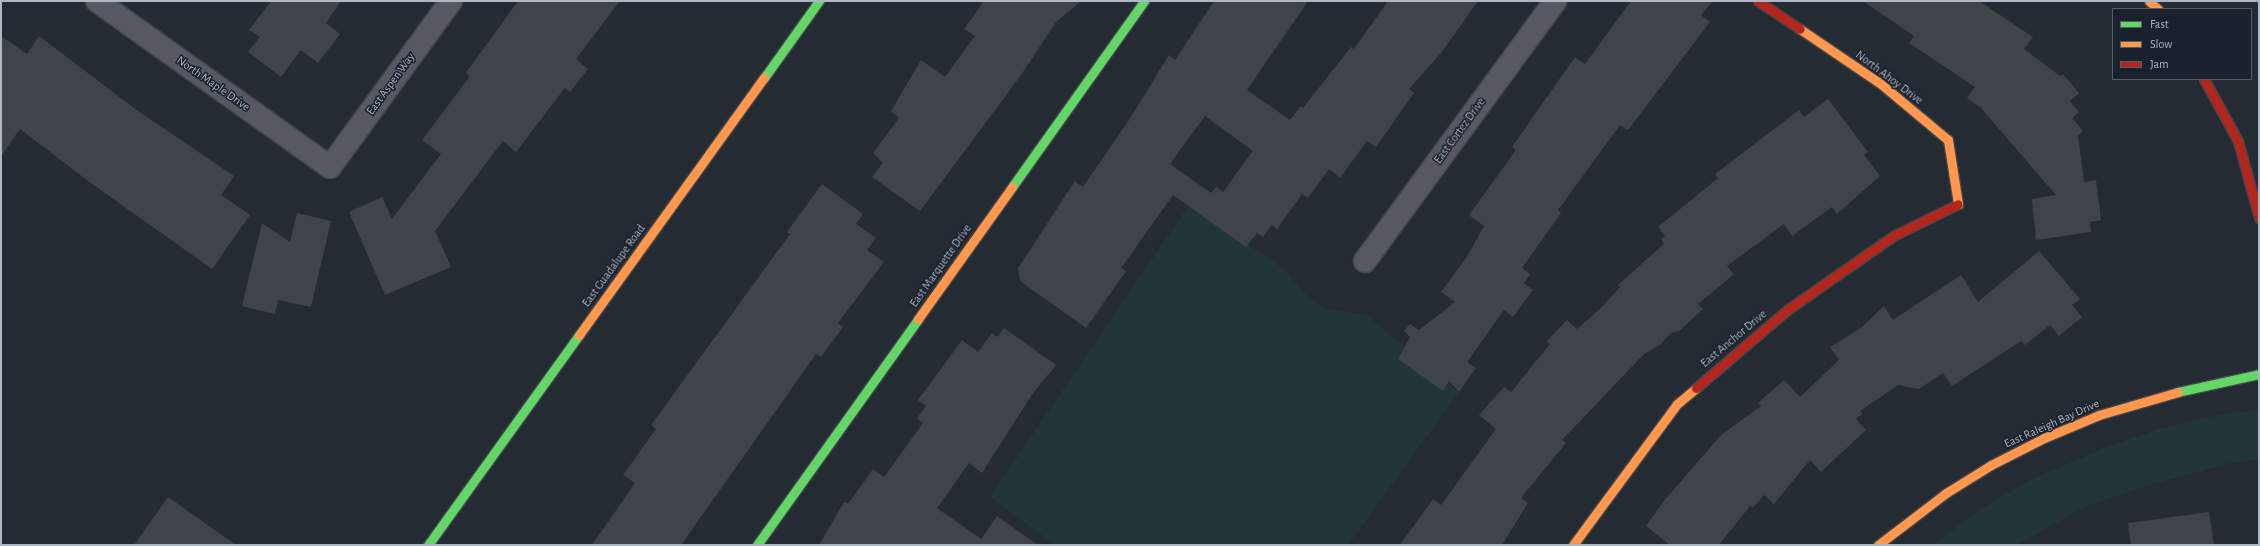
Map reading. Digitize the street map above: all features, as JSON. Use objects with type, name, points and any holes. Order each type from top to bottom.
[{"type":"street","name":"North Maple Drive","points":[[97,1],[330,167]]},
{"type":"street","name":"East Aspen Way","points":[[330,167],[451,1]]},
{"type":"street","name":"East Guadalupe Road","points":[[428,545],[820,1]]},
{"type":"street","name":"East Marquette Drive","points":[[757,545],[1144,1]]},
{"type":"street","name":"East Cortez Drive","points":[[1365,261],[1555,1]]},
{"type":"street","name":"North Ahoy Drive","points":[[1758,1],[1881,84],[1948,140],[1959,204]]},
{"type":"street","points":[[2149,1],[2157,8]]},
{"type":"street","points":[[2205,80],[2238,141],[2259,218]]},
{"type":"street","name":"East Anchor Drive","points":[[1573,545],[1677,404],[1787,310],[1892,236],[1959,204]]},
{"type":"street","name":"East Raleigh Bay Drive","points":[[1878,545],[1946,493],[1991,465],[2044,438],[2099,415],[2156,397],[2259,374]]},
{"type":"shaded area","points":[[1189,205],[1283,268],[1306,295],[1324,308],[1366,315],[1459,392],[1348,545],[1055,545],[990,497]]},
{"type":"shaded area","points":[[2259,410],[2259,459],[2231,463],[2146,486],[2086,506],[2017,545],[1933,545],[1979,510],[2027,482],[2108,446],[2159,429],[2222,414]]},
{"type":"building","points":[[271,1],[341,1],[326,23],[340,34],[318,63],[301,50],[281,77],[248,52],[260,37],[249,30]]},
{"type":"building","points":[[518,1],[620,1],[576,59],[588,69],[570,92],[565,88],[516,152],[503,141],[435,231],[451,267],[385,295],[349,212],[382,197],[392,219],[441,154],[422,140],[470,76],[466,73]]},
{"type":"building","points":[[984,1],[1081,1],[1056,22],[1021,75],[920,211],[872,177],[883,163],[873,153],[899,118],[891,111],[921,60],[945,77],[975,36],[964,29]]},
{"type":"building","points":[[1214,1],[1308,1],[1247,90],[1290,120],[1301,106],[1303,108],[1351,47],[1354,49],[1388,1],[1478,1],[1441,53],[1409,89],[1414,93],[1376,147],[1367,141],[1340,178],[1329,169],[1308,198],[1302,194],[1277,229],[1272,225],[1263,237],[1257,233],[1246,247],[1173,195],[1121,268],[1126,271],[1086,328],[1020,281],[1018,268],[1075,181],[1083,187],[1129,120],[1169,55],[1175,60]],"holes":[[[1205,116],[1253,151],[1223,192],[1216,187],[1211,193],[1170,164]]]},
{"type":"building","points":[[1631,1],[1713,1],[1701,15],[1710,22],[1628,130],[1620,125],[1558,210],[1561,213],[1522,268],[1530,274],[1524,283],[1533,290],[1513,317],[1504,310],[1467,362],[1476,368],[1459,392],[1449,381],[1443,391],[1398,359],[1410,337],[1404,331],[1410,324],[1419,330],[1455,302],[1441,292],[1468,255],[1484,226],[1469,215],[1516,150],[1512,147],[1575,57],[1585,64]]},
{"type":"building","points":[[1863,1],[1979,1],[2033,37],[2024,49],[2060,76],[2063,74],[2079,93],[2070,101],[2079,112],[2072,118],[2083,131],[2078,136],[2084,182],[2096,180],[2101,220],[2090,222],[2091,232],[2036,240],[2032,199],[2056,195],[1981,108],[1967,98],[1975,87],[1909,43],[1914,36]]},
{"type":"building","points":[[1,36],[27,54],[39,36],[138,111],[234,176],[221,195],[250,215],[212,269],[88,181],[20,129],[1,156]]},
{"type":"building","points":[[1828,99],[1868,152],[1864,155],[1880,176],[1837,214],[1832,207],[1792,236],[1784,224],[1727,266],[1734,274],[1698,304],[1703,309],[1679,331],[1671,333],[1660,345],[1644,354],[1562,440],[1566,443],[1521,498],[1528,503],[1502,545],[1400,545],[1433,499],[1441,505],[1496,429],[1479,415],[1504,387],[1511,392],[1550,344],[1547,341],[1567,320],[1577,329],[1601,308],[1620,287],[1618,285],[1664,244],[1661,239],[1665,236],[1658,227],[1718,178],[1715,174],[1799,110],[1804,117]]},
{"type":"building","points":[[822,184],[863,214],[856,224],[876,238],[867,250],[884,262],[838,323],[843,327],[821,357],[816,354],[681,545],[592,545],[635,483],[623,475],[656,429],[651,425],[790,234],[787,232]]},
{"type":"building","points":[[297,213],[331,221],[311,307],[278,300],[275,314],[242,306],[262,223],[290,242]]},
{"type":"building","points":[[2039,251],[2080,299],[2072,305],[2082,317],[2059,336],[2050,325],[2025,345],[2021,341],[1952,386],[1943,373],[1919,389],[1898,385],[1860,411],[1862,414],[1856,419],[1866,430],[1821,472],[1810,460],[1774,504],[1764,495],[1753,508],[1750,506],[1719,545],[1670,545],[1646,526],[1663,502],[1721,435],[1761,406],[1758,403],[1784,380],[1800,397],[1839,360],[1830,347],[1861,328],[1884,306],[1893,320],[1961,275],[1978,302]]},
{"type":"building","points":[[1004,328],[1056,365],[1033,393],[982,473],[969,463],[937,508],[981,539],[997,516],[1038,545],[819,545],[844,502],[848,504],[873,469],[884,477],[923,423],[917,418],[926,406],[918,400],[962,340],[978,352],[992,333],[997,337]]},
{"type":"building","points":[[168,497],[236,545],[134,545]]},
{"type":"building","points":[[2209,512],[2214,545],[2131,545],[2128,523]]},
{"type":"traffic: fast","points":[[764,78],[819,1]]},
{"type":"traffic: fast","points":[[1012,187],[1144,1]]},
{"type":"traffic: fast","points":[[757,545],[918,319]]},
{"type":"traffic: fast","points":[[428,545],[579,335]]},
{"type":"traffic: fast","points":[[2178,392],[2259,374]]},
{"type":"traffic: slow","points":[[2149,1],[2157,8]]},
{"type":"traffic: slow","points":[[1800,29],[1881,84],[1948,140],[1958,204]]},
{"type":"traffic: slow","points":[[579,335],[764,78]]},
{"type":"traffic: slow","points":[[918,319],[1012,187]]},
{"type":"traffic: slow","points":[[1573,545],[1677,404],[1696,388]]},
{"type":"traffic: slow","points":[[1878,545],[1946,493],[1991,465],[2044,438],[2099,415],[2178,392]]},
{"type":"traffic: jam","points":[[1758,1],[1800,29]]},
{"type":"traffic: jam","points":[[2205,80],[2238,141],[2259,218]]},
{"type":"traffic: jam","points":[[1696,388],[1787,310],[1893,236],[1958,204]]}]
